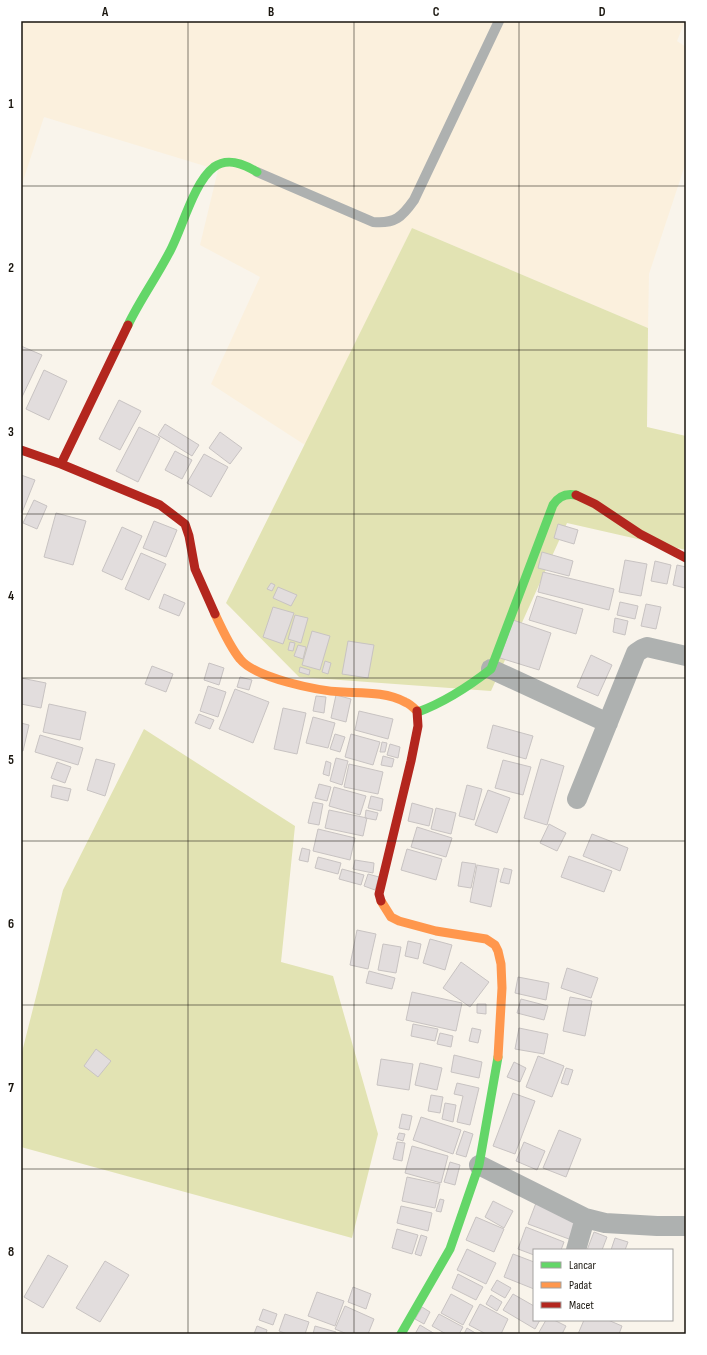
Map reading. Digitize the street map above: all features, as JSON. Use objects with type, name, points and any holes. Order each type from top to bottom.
[{"type":"street","points":[[61,464],[132,317],[170,252],[207,174],[214,167],[232,162],[242,164],[257,172]]},
{"type":"street","points":[[21,450],[61,464],[160,505],[185,524],[189,536],[195,569],[220,626],[240,659],[250,668],[264,675],[326,691],[373,693],[390,696],[406,702],[418,712]]},
{"type":"street","points":[[418,712],[437,705],[469,686],[491,669],[553,505],[557,498],[567,494],[574,494],[584,498],[634,530],[686,558]]},
{"type":"street","points":[[577,799],[636,653],[642,648],[647,647],[686,656]]},
{"type":"street","points":[[491,669],[608,723]]},
{"type":"street","points":[[401,1334],[436,1276],[450,1249],[479,1165],[498,1061],[502,988],[501,964],[495,945],[486,939],[436,931],[399,921],[391,917],[381,903],[379,894],[411,761],[418,726],[418,712]]},
{"type":"street","points":[[479,1165],[585,1218],[605,1223],[686,1226]]},
{"type":"street","points":[[576,1249],[585,1218]]},
{"type":"lane","points":[[257,172],[373,222],[385,223],[395,220],[405,212],[414,200],[499,21]]},
{"type":"shaded area","points":[[21,21],[685,21],[677,41],[686,47],[686,162],[649,274],[648,328],[412,228],[305,445],[211,384],[260,277],[200,245],[218,170],[44,117],[21,187]]},
{"type":"green space","points":[[412,228],[648,328],[647,427],[686,436],[686,550],[567,523],[491,691],[299,677],[226,603]]},
{"type":"green space","points":[[144,729],[295,826],[281,962],[333,976],[378,1134],[352,1238],[21,1147],[21,1056],[63,890]]},
{"type":"building","points":[[21,346],[42,355],[21,399]]},
{"type":"building","points":[[44,370],[67,381],[49,420],[26,409]]},
{"type":"building","points":[[119,400],[141,411],[120,450],[99,439]]},
{"type":"building","points":[[165,424],[199,445],[192,456],[158,435]]},
{"type":"building","points":[[139,427],[160,438],[138,482],[116,471]]},
{"type":"building","points":[[220,432],[242,448],[230,464],[209,448]]},
{"type":"building","points":[[175,451],[192,460],[182,479],[165,470]]},
{"type":"building","points":[[204,454],[228,467],[211,497],[187,483]]},
{"type":"building","points":[[21,475],[35,480],[21,515]]},
{"type":"building","points":[[34,500],[47,506],[37,529],[23,523]]},
{"type":"building","points":[[56,513],[86,521],[73,565],[44,557]]},
{"type":"building","points":[[154,521],[177,530],[166,557],[143,548]]},
{"type":"building","points":[[558,524],[578,530],[574,544],[554,538]]},
{"type":"building","points":[[122,527],[142,536],[122,580],[102,571]]},
{"type":"building","points":[[542,552],[573,561],[569,576],[538,568]]},
{"type":"building","points":[[141,553],[166,564],[149,600],[125,589]]},
{"type":"building","points":[[625,560],[647,564],[641,596],[619,592]]},
{"type":"building","points":[[655,561],[671,565],[667,584],[651,581]]},
{"type":"building","points":[[677,565],[686,567],[685,588],[673,585]]},
{"type":"building","points":[[543,572],[614,589],[609,610],[538,592]]},
{"type":"building","points":[[271,583],[275,585],[272,591],[267,589]]},
{"type":"building","points":[[278,587],[297,595],[291,606],[273,598]]},
{"type":"building","points":[[164,594],[185,603],[179,616],[159,608]]},
{"type":"building","points":[[537,596],[583,609],[576,634],[529,620]]},
{"type":"building","points":[[620,602],[638,606],[635,619],[617,615]]},
{"type":"building","points":[[646,604],[661,607],[656,629],[641,626]]},
{"type":"building","points":[[273,607],[294,613],[283,644],[263,637]]},
{"type":"building","points":[[295,615],[308,618],[301,643],[288,639]]},
{"type":"building","points":[[615,618],[628,621],[625,635],[613,632]]},
{"type":"building","points":[[513,620],[551,633],[539,670],[500,658]]},
{"type":"building","points":[[312,631],[330,636],[320,670],[302,665]]},
{"type":"building","points":[[348,641],[374,645],[368,678],[342,674]]},
{"type":"building","points":[[290,642],[295,643],[293,651],[288,650]]},
{"type":"building","points":[[298,645],[306,647],[303,659],[294,656]]},
{"type":"building","points":[[591,655],[612,665],[598,696],[577,687]]},
{"type":"building","points":[[325,661],[331,663],[328,674],[322,672]]},
{"type":"building","points":[[209,663],[224,668],[219,685],[204,680]]},
{"type":"building","points":[[152,666],[173,674],[166,692],[145,684]]},
{"type":"building","points":[[300,667],[310,670],[309,675],[299,672]]},
{"type":"building","points":[[240,677],[252,680],[249,690],[237,687]]},
{"type":"building","points":[[21,678],[46,683],[41,708],[21,704]]},
{"type":"building","points":[[208,686],[226,692],[218,717],[200,711]]},
{"type":"building","points":[[235,689],[269,702],[253,743],[219,729]]},
{"type":"building","points":[[336,695],[351,699],[346,722],[331,718]]},
{"type":"building","points":[[316,696],[326,697],[324,713],[313,711]]},
{"type":"building","points":[[49,704],[86,712],[80,740],[43,732]]},
{"type":"building","points":[[283,708],[306,713],[297,754],[274,749]]},
{"type":"building","points":[[359,711],[393,719],[388,739],[355,730]]},
{"type":"building","points":[[199,714],[214,720],[210,729],[195,723]]},
{"type":"building","points":[[313,717],[335,723],[328,748],[306,743]]},
{"type":"building","points":[[21,723],[29,725],[23,751],[21,751]]},
{"type":"building","points":[[493,725],[533,736],[526,759],[487,748]]},
{"type":"building","points":[[335,734],[345,737],[340,752],[330,749]]},
{"type":"building","points":[[351,734],[380,742],[373,765],[345,757]]},
{"type":"building","points":[[40,735],[83,748],[78,765],[35,752]]},
{"type":"building","points":[[382,742],[387,743],[385,752],[380,752]]},
{"type":"building","points":[[390,744],[400,747],[398,758],[387,755]]},
{"type":"building","points":[[383,756],[394,759],[392,767],[381,765]]},
{"type":"building","points":[[336,758],[348,761],[342,785],[330,781]]},
{"type":"building","points":[[96,759],[115,764],[105,796],[87,790]]},
{"type":"building","points":[[541,759],[564,766],[547,825],[524,818]]},
{"type":"building","points":[[503,760],[531,767],[523,795],[495,788]]},
{"type":"building","points":[[326,761],[331,763],[329,776],[323,774]]},
{"type":"building","points":[[57,762],[71,767],[65,783],[51,778]]},
{"type":"building","points":[[349,764],[383,772],[378,794],[344,787]]},
{"type":"building","points":[[319,784],[331,787],[327,801],[315,798]]},
{"type":"building","points":[[53,785],[71,789],[68,801],[51,797]]},
{"type":"building","points":[[467,785],[482,789],[474,820],[459,816]]},
{"type":"building","points":[[334,787],[366,796],[360,815],[329,806]]},
{"type":"building","points":[[488,790],[510,798],[497,833],[475,825]]},
{"type":"building","points":[[371,796],[383,799],[381,811],[368,808]]},
{"type":"building","points":[[313,802],[323,804],[319,825],[308,823]]},
{"type":"building","points":[[412,803],[433,809],[429,826],[408,821]]},
{"type":"building","points":[[436,808],[456,813],[451,834],[431,829]]},
{"type":"building","points":[[329,810],[367,818],[363,836],[325,828]]},
{"type":"building","points":[[366,810],[378,813],[376,820],[365,818]]},
{"type":"building","points":[[549,824],[566,833],[557,851],[540,843]]},
{"type":"building","points":[[417,827],[452,838],[446,857],[411,847]]},
{"type":"building","points":[[318,829],[355,838],[350,860],[313,851]]},
{"type":"building","points":[[592,834],[628,848],[620,871],[583,856]]},
{"type":"building","points":[[302,848],[310,850],[308,862],[299,860]]},
{"type":"building","points":[[407,849],[442,859],[436,880],[401,870]]},
{"type":"building","points":[[569,856],[612,871],[604,892],[561,877]]},
{"type":"building","points":[[318,857],[341,863],[338,874],[315,868]]},
{"type":"building","points":[[355,860],[374,863],[373,873],[353,869]]},
{"type":"building","points":[[462,862],[476,864],[471,888],[458,886]]},
{"type":"building","points":[[477,865],[499,869],[491,907],[470,902]]},
{"type":"building","points":[[504,868],[512,870],[509,884],[500,882]]},
{"type":"building","points":[[342,869],[364,875],[361,885],[339,879]]},
{"type":"building","points":[[368,874],[379,877],[375,890],[364,886]]},
{"type":"building","points":[[357,930],[376,934],[368,969],[350,965]]},
{"type":"building","points":[[430,939],[452,945],[445,970],[423,963]]},
{"type":"building","points":[[408,941],[421,944],[418,959],[405,956]]},
{"type":"building","points":[[383,944],[401,947],[396,973],[378,970]]},
{"type":"building","points":[[461,962],[489,982],[470,1007],[443,988]]},
{"type":"building","points":[[567,968],[598,978],[591,998],[561,988]]},
{"type":"building","points":[[369,971],[395,978],[392,989],[366,983]]},
{"type":"building","points":[[518,977],[549,983],[546,1000],[515,993]]},
{"type":"building","points":[[412,992],[462,1003],[456,1031],[406,1020]]},
{"type":"building","points":[[570,997],[592,1001],[585,1036],[563,1031]]},
{"type":"building","points":[[521,999],[548,1006],[544,1020],[517,1013]]},
{"type":"building","points":[[477,1004],[486,1004],[486,1014],[477,1013]]},
{"type":"building","points":[[413,1024],[438,1029],[435,1041],[411,1036]]},
{"type":"building","points":[[472,1028],[481,1030],[478,1043],[469,1041]]},
{"type":"building","points":[[519,1028],[548,1034],[544,1054],[515,1049]]},
{"type":"building","points":[[440,1033],[453,1036],[451,1047],[437,1044]]},
{"type":"building","points":[[96,1049],[111,1061],[98,1077],[84,1066]]},
{"type":"building","points":[[454,1055],[482,1062],[479,1078],[451,1072]]},
{"type":"building","points":[[538,1056],[564,1066],[552,1097],[526,1087]]},
{"type":"building","points":[[381,1059],[413,1064],[409,1090],[377,1085]]},
{"type":"building","points":[[514,1062],[526,1068],[520,1082],[507,1077]]},
{"type":"building","points":[[420,1063],[442,1068],[437,1090],[415,1085]]},
{"type":"building","points":[[566,1068],[573,1070],[568,1085],[561,1083]]},
{"type":"building","points":[[457,1083],[479,1088],[470,1125],[457,1122],[463,1096],[454,1094]]},
{"type":"building","points":[[513,1093],[535,1101],[515,1154],[493,1146]]},
{"type":"building","points":[[431,1095],[443,1097],[440,1113],[428,1111]]},
{"type":"building","points":[[445,1103],[456,1105],[453,1122],[442,1119]]},
{"type":"building","points":[[402,1114],[412,1116],[409,1130],[399,1128]]},
{"type":"building","points":[[421,1117],[461,1130],[453,1154],[413,1140]]},
{"type":"building","points":[[559,1130],[581,1139],[566,1177],[543,1168]]},
{"type":"building","points":[[464,1131],[473,1134],[466,1157],[456,1154]]},
{"type":"building","points":[[399,1133],[405,1134],[403,1141],[397,1139]]},
{"type":"building","points":[[397,1142],[405,1143],[402,1161],[393,1159]]},
{"type":"building","points":[[524,1142],[545,1151],[537,1170],[516,1161]]},
{"type":"building","points":[[412,1146],[448,1156],[441,1183],[405,1173]]},
{"type":"building","points":[[450,1162],[460,1165],[455,1185],[444,1182]]},
{"type":"building","points":[[407,1177],[440,1184],[435,1208],[402,1201]]},
{"type":"building","points":[[440,1199],[444,1200],[441,1212],[436,1211]]},
{"type":"building","points":[[493,1201],[513,1211],[504,1228],[485,1217]]},
{"type":"building","points":[[536,1203],[577,1219],[569,1239],[528,1224]]},
{"type":"building","points":[[401,1206],[432,1213],[428,1231],[397,1223]]},
{"type":"building","points":[[476,1217],[504,1229],[494,1252],[466,1240]]},
{"type":"building","points":[[526,1227],[564,1242],[561,1249],[533,1249],[533,1255],[518,1249]]},
{"type":"building","points":[[397,1229],[418,1235],[412,1254],[392,1248]]},
{"type":"building","points":[[594,1232],[607,1237],[602,1249],[587,1249]]},
{"type":"building","points":[[421,1235],[427,1237],[421,1256],[415,1254]]},
{"type":"building","points":[[615,1238],[628,1242],[625,1249],[611,1249]]},
{"type":"building","points":[[467,1249],[496,1263],[486,1284],[457,1270]]},
{"type":"building","points":[[513,1254],[533,1262],[533,1289],[504,1277]]},
{"type":"building","points":[[48,1255],[68,1266],[43,1308],[24,1297]]},
{"type":"building","points":[[105,1261],[129,1275],[100,1322],[76,1308]]},
{"type":"building","points":[[458,1274],[483,1287],[476,1300],[452,1288]]},
{"type":"building","points":[[497,1280],[511,1288],[505,1298],[491,1290]]},
{"type":"building","points":[[353,1287],[371,1294],[366,1309],[348,1302]]},
{"type":"building","points":[[317,1292],[344,1301],[335,1326],[308,1316]]},
{"type":"building","points":[[451,1294],[473,1306],[463,1325],[441,1313]]},
{"type":"building","points":[[513,1294],[533,1305],[533,1321],[539,1321],[535,1329],[503,1310]]},
{"type":"building","points":[[491,1295],[502,1302],[497,1311],[486,1304]]},
{"type":"building","points":[[480,1304],[508,1319],[501,1334],[486,1334],[469,1325]]},
{"type":"building","points":[[345,1306],[374,1319],[368,1334],[347,1334],[335,1329]]},
{"type":"building","points":[[422,1307],[430,1312],[424,1324],[415,1319]]},
{"type":"building","points":[[263,1309],[277,1314],[273,1325],[259,1320]]},
{"type":"building","points":[[285,1314],[309,1322],[305,1334],[287,1334],[279,1331]]},
{"type":"building","points":[[439,1314],[463,1327],[459,1334],[446,1334],[432,1326]]},
{"type":"building","points":[[545,1321],[556,1321],[566,1326],[562,1334],[538,1334]]},
{"type":"building","points":[[584,1321],[610,1321],[622,1326],[619,1334],[578,1334]]},
{"type":"building","points":[[420,1325],[435,1334],[415,1334]]},
{"type":"building","points":[[257,1326],[267,1330],[266,1334],[254,1334]]},
{"type":"building","points":[[315,1326],[336,1332],[336,1334],[313,1334]]},
{"type":"building","points":[[467,1328],[477,1334],[464,1334]]},
{"type":"traffic: fast","points":[[128,325],[169,253],[188,207],[207,174],[214,167],[225,162],[241,164],[257,172]]},
{"type":"traffic: fast","points":[[418,712],[438,704],[456,694],[491,669],[553,505],[563,496],[576,495]]},
{"type":"traffic: fast","points":[[401,1334],[450,1249],[479,1165],[498,1057]]},
{"type":"traffic: slow","points":[[215,614],[236,654],[248,666],[259,672],[273,678],[318,689],[391,696],[407,703],[417,711]]},
{"type":"traffic: slow","points":[[381,901],[391,917],[399,921],[436,931],[486,939],[495,945],[501,964],[502,988],[498,1057]]},
{"type":"traffic: jam","points":[[61,464],[128,325]]},
{"type":"traffic: jam","points":[[21,450],[61,464],[160,505],[185,524],[189,536],[195,569],[215,614]]},
{"type":"traffic: jam","points":[[576,495],[595,504],[640,534],[686,558]]},
{"type":"traffic: jam","points":[[381,901],[379,894],[418,726],[417,711]]}]
